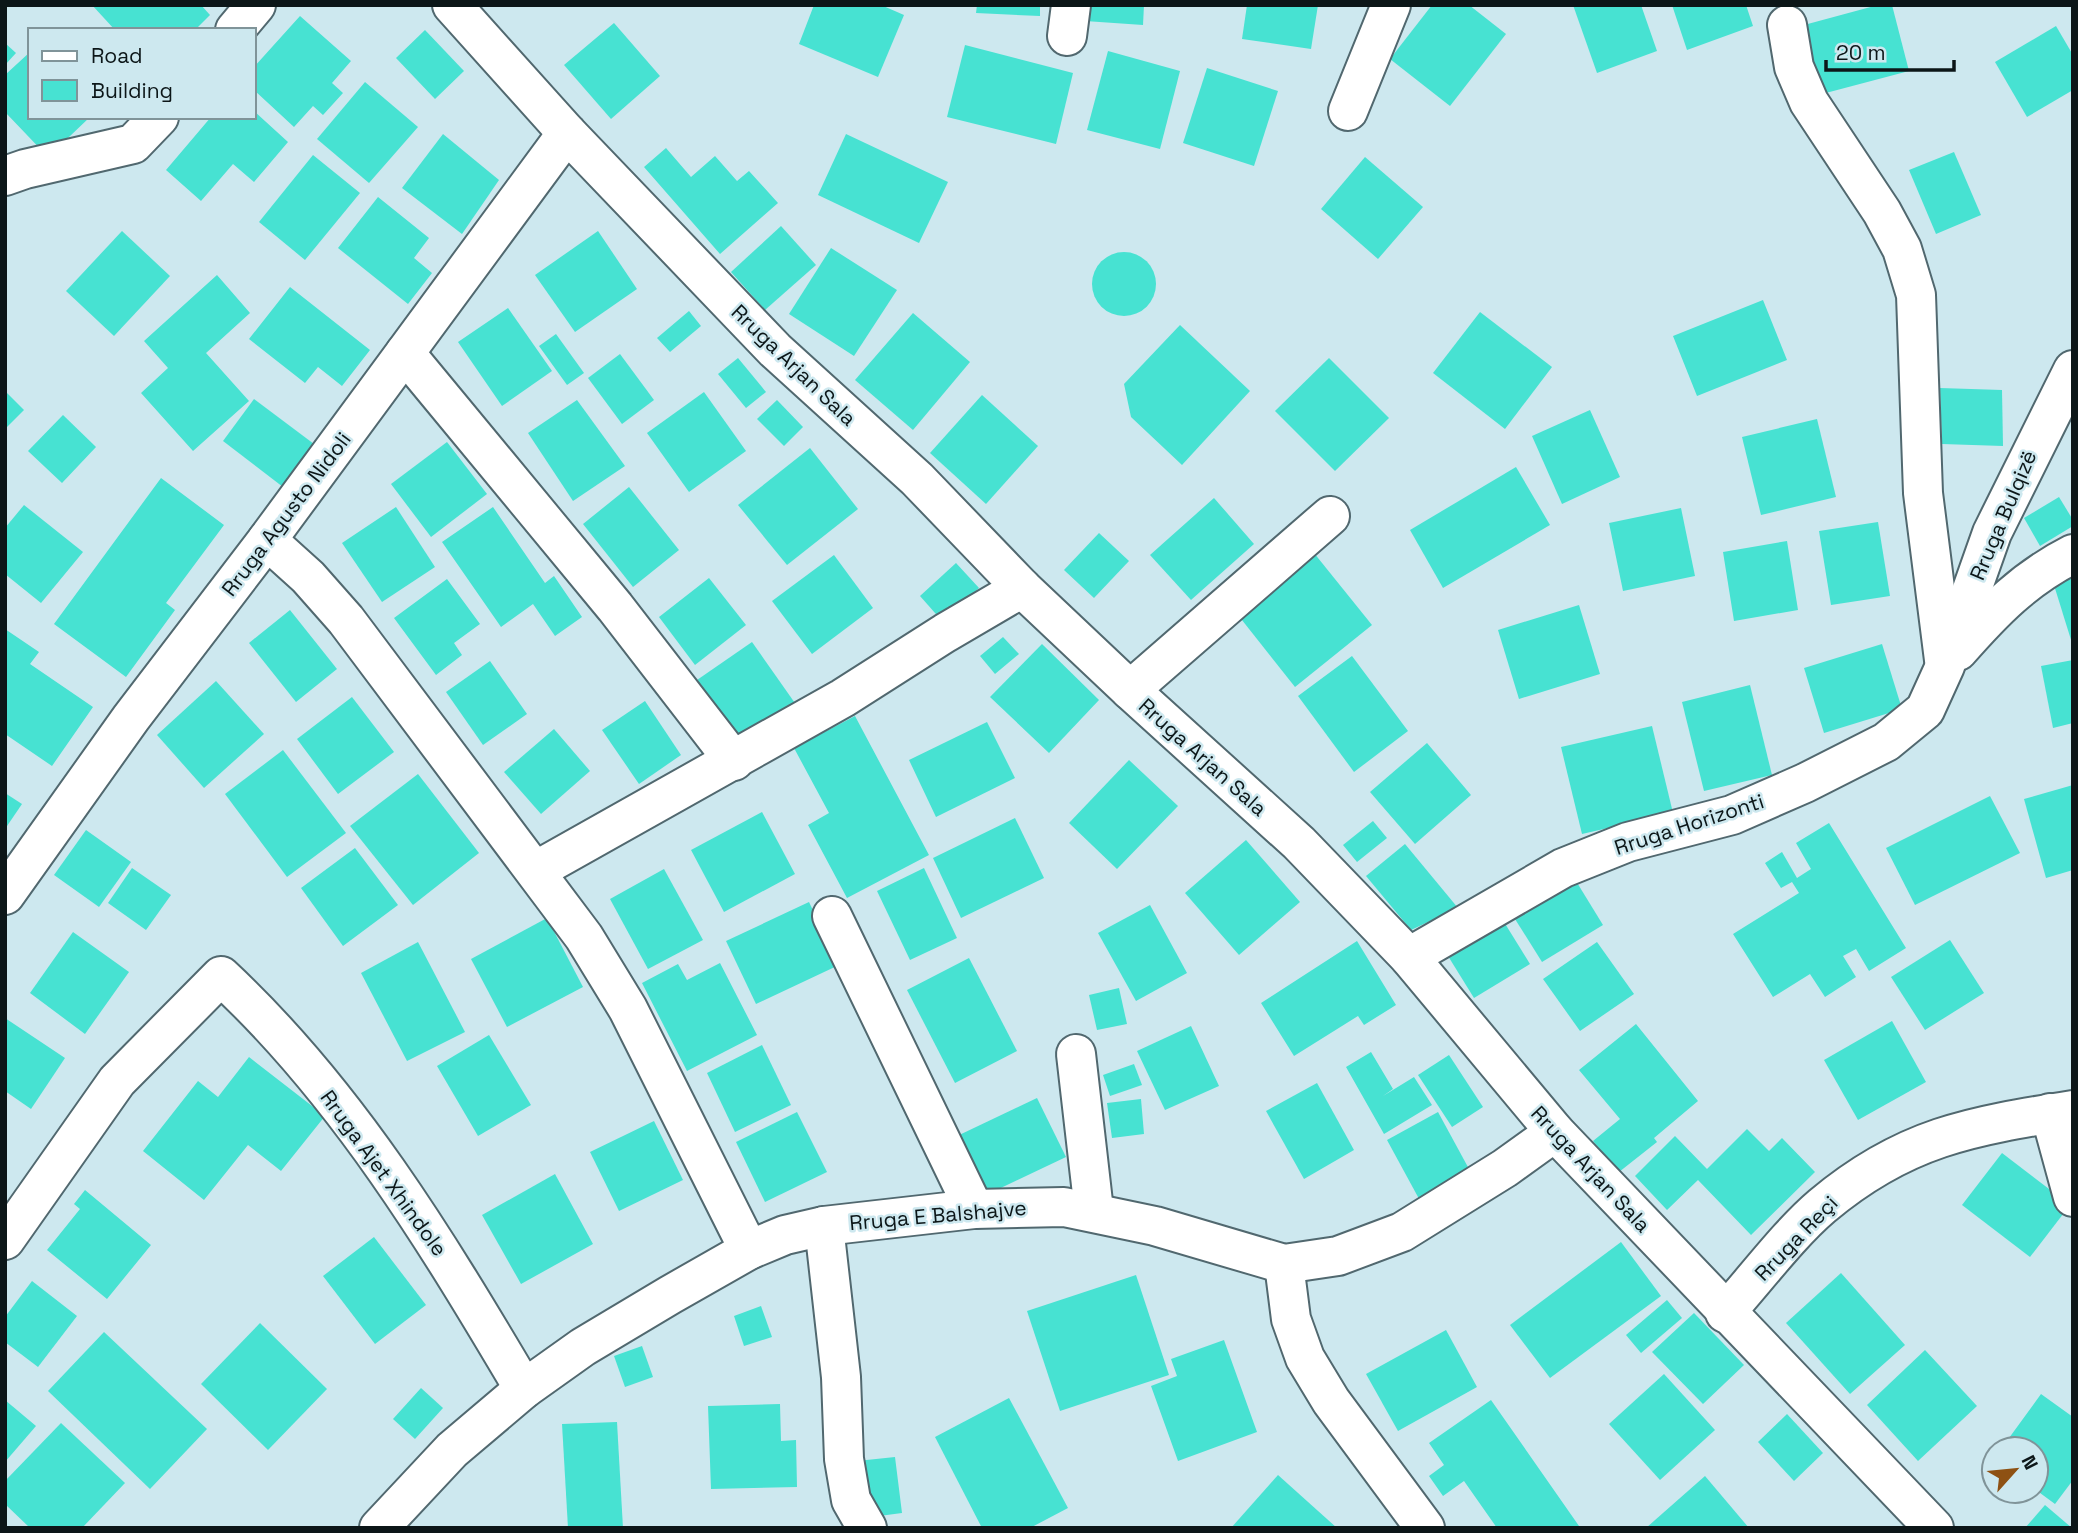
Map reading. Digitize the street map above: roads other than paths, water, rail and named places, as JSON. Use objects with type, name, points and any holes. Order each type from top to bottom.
[{"type":"street","points":[[237,28],[256,5]]},
{"type":"street","name":"Rruga Arjan Sala","points":[[452,5],[567,133],[775,350],[917,479],[1023,588],[1130,690],[1299,843],[1409,957],[1555,1132],[1725,1313],[1934,1528]]},
{"type":"street","points":[[1348,111],[1391,5]]},
{"type":"street","points":[[1787,25],[1794,66],[1809,102],[1882,212],[1902,249],[1916,295],[1923,493],[1945,666]]},
{"type":"street","points":[[5,176],[133,144],[157,119]]},
{"type":"street","name":"Rruga Agusto Nidoli","points":[[7,891],[131,718],[267,540],[567,133]]},
{"type":"street","points":[[405,353],[615,607],[734,761]]},
{"type":"street","name":"Rruga Bulqizë","points":[[1945,666],[1992,533],[2073,370]]},
{"type":"street","points":[[1130,690],[1330,516]]},
{"type":"street","points":[[267,540],[308,577],[346,620],[537,870],[584,937],[628,1009],[749,1250]]},
{"type":"street","points":[[1945,666],[2006,598],[2048,567],[2073,554]]},
{"type":"street","points":[[537,870],[734,761],[1023,588]]},
{"type":"street","name":"Rruga Horizonti","points":[[1409,957],[1563,868],[1628,842],[1732,815],[1805,783],[1886,742],[1925,710],[1945,666]]},
{"type":"street","points":[[832,916],[974,1209]]},
{"type":"street","name":"Rruga Ajet Xhindole","points":[[5,1240],[117,1081],[221,976],[267,1019],[350,1121],[437,1242],[524,1389]]},
{"type":"street","points":[[1076,1054],[1094,1211]]},
{"type":"street","points":[[2062,1112],[2073,1197]]},
{"type":"street","name":"Rruga Reçi","points":[[1725,1313],[1820,1207],[1873,1168],[1924,1142],[1986,1124],[2062,1112]]},
{"type":"street","name":"Rruga E Balshajve","points":[[379,1528],[452,1450],[524,1389],[583,1348],[749,1250],[785,1235],[824,1226],[974,1209],[1031,1206],[1094,1211],[1284,1264],[1338,1256],[1402,1232],[1505,1168],[1555,1132]]},
{"type":"street","points":[[824,1226],[841,1377],[844,1459],[850,1500],[867,1528]]},
{"type":"street","points":[[1284,1264],[1291,1318],[1305,1358],[1332,1401],[1425,1528]]}]
